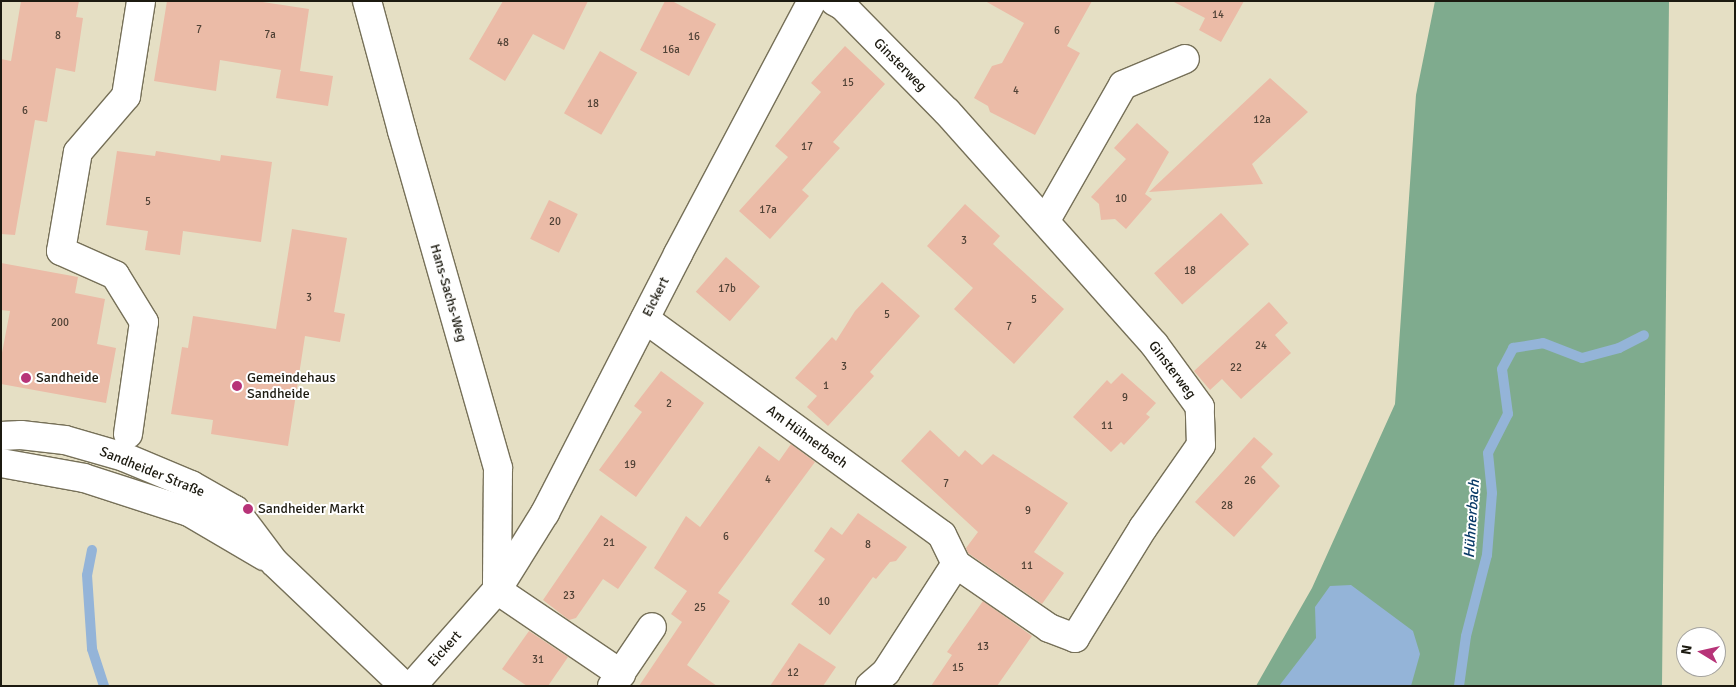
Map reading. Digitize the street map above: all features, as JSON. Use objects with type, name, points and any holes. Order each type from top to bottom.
[{"type":"street","points":[[128,434],[144,322],[115,275],[60,251],[78,152],[126,96],[141,1]]},
{"type":"street","name":"Hans-Sachs-Weg","points":[[367,1],[498,468],[497,590]]},
{"type":"street","name":"Eickert","points":[[412,686],[497,590],[546,513],[645,319],[812,1]]},
{"type":"street","name":"Ginsterweg","points":[[834,1],[843,6],[946,112],[1046,220],[1154,344],[1200,407],[1201,445],[1143,528],[1075,638]]},
{"type":"street","points":[[1046,220],[1123,85],[1186,59]]},
{"type":"street","name":"Am Hühnerbach","points":[[645,319],[942,535],[956,564],[1049,628],[1075,638]]},
{"type":"street","name":"Sandheider Straße","points":[[1,436],[21,435],[64,440],[124,457],[191,484],[235,510],[274,562],[404,686]]},
{"type":"street","name":"Sandheider Straße","points":[[1,463],[84,478],[189,512],[274,562]]},
{"type":"street","points":[[870,686],[886,672],[956,564]]},
{"type":"street","points":[[497,590],[617,680],[652,627]]},
{"type":"green space","points":[[1435,1],[1669,1],[1662,686],[1256,686],[1312,588],[1395,404],[1416,95]]},
{"type":"water","points":[[1351,585],[1413,631],[1420,654],[1411,686],[1279,686],[1316,638],[1315,607],[1330,586]]},
{"type":"building","points":[[21,1],[79,1],[76,17],[83,18],[75,72],[56,68],[47,122],[35,120],[15,235],[1,234],[1,59],[11,61]]},
{"type":"building","points":[[167,1],[256,1],[309,9],[300,71],[333,76],[328,106],[276,98],[281,70],[220,60],[216,91],[154,81]]},
{"type":"building","points":[[503,1],[588,1],[564,50],[533,34],[505,81],[469,59]]},
{"type":"building","points":[[665,1],[672,1],[716,24],[689,76],[640,50]]},
{"type":"building","points":[[985,1],[1092,1],[1067,46],[1080,53],[1035,135],[990,112],[988,106],[974,98],[992,66],[1002,63],[1024,23]]},
{"type":"building","points":[[1172,1],[1244,1],[1221,42],[1199,30],[1205,18]]},
{"type":"building","points":[[845,46],[885,84],[833,142],[840,148],[802,190],[809,196],[770,239],[739,211],[788,157],[775,146],[821,92],[811,83]]},
{"type":"building","points":[[600,51],[637,72],[601,135],[564,113]]},
{"type":"building","points":[[1270,78],[1308,112],[1252,164],[1263,184],[1149,192]]},
{"type":"building","points":[[1137,123],[1169,152],[1145,194],[1152,199],[1126,229],[1115,219],[1101,220],[1099,204],[1091,197],[1126,159],[1114,148]]},
{"type":"building","points":[[117,151],[155,156],[156,151],[220,161],[221,155],[272,162],[261,242],[183,231],[180,255],[145,250],[148,231],[106,225]]},
{"type":"building","points":[[549,200],[578,214],[559,253],[530,239]]},
{"type":"building","points":[[965,204],[1000,236],[993,244],[1064,309],[1014,364],[954,309],[973,288],[927,246]]},
{"type":"building","points":[[1221,213],[1249,244],[1182,304],[1154,273]]},
{"type":"building","name":"Gemeindehaus Sandheide","points":[[292,229],[347,238],[334,312],[345,314],[340,342],[305,336],[288,446],[211,434],[213,420],[171,414],[182,347],[188,348],[193,316],[276,329]]},
{"type":"building","points":[[726,257],[760,287],[730,321],[696,292]]},
{"type":"building","points":[[1,263],[78,277],[75,293],[105,299],[97,344],[116,348],[106,403],[1,384],[1,358],[10,311],[1,310]]},
{"type":"building","points":[[882,282],[920,316],[870,372],[874,376],[828,426],[807,407],[817,396],[795,378],[832,337],[836,341],[855,311]]},
{"type":"building","points":[[1269,302],[1288,323],[1275,335],[1291,353],[1241,399],[1222,379],[1210,390],[1194,371]]},
{"type":"building","points":[[661,371],[704,403],[636,497],[599,470],[642,412],[634,406]]},
{"type":"building","points":[[1122,373],[1156,403],[1146,414],[1150,417],[1124,445],[1121,442],[1111,452],[1073,417],[1107,380],[1111,384]]},
{"type":"building","points":[[930,430],[959,457],[965,450],[982,465],[993,454],[1068,503],[1034,552],[1064,573],[1042,604],[968,553],[966,548],[978,532],[901,461]]},
{"type":"building","points":[[1254,437],[1273,454],[1261,467],[1280,486],[1234,537],[1195,502]]},
{"type":"building","points":[[791,444],[815,462],[718,593],[730,601],[687,665],[717,686],[639,686],[682,622],[671,614],[687,591],[654,568],[686,516],[700,527],[759,446],[779,461]]},
{"type":"building","points":[[858,513],[907,547],[896,561],[890,562],[876,579],[873,577],[830,635],[791,604],[825,559],[814,551],[831,527],[842,535]]},
{"type":"building","points":[[601,515],[647,547],[618,589],[603,579],[576,618],[569,620],[543,600]]},
{"type":"building","points":[[983,601],[1032,636],[997,686],[931,686],[952,655],[947,652]]},
{"type":"building","points":[[529,631],[568,657],[548,686],[527,686],[502,669]]},
{"type":"building","points":[[799,643],[836,667],[823,686],[770,686]]},
{"type":"waterway","name":"Hühnerbach","points":[[1459,686],[1466,636],[1487,555],[1492,493],[1488,453],[1508,414],[1502,369],[1513,348],[1543,343],[1582,358],[1619,348],[1644,335]]},
{"type":"waterway","points":[[92,550],[87,575],[92,649],[104,686]]},
{"type":"place","name":"Sandheide","points":[[26,378]]},
{"type":"place","name":"Gemeindehaus Sandheide","points":[[237,386]]},
{"type":"place","name":"Sandheider Markt","points":[[248,509]]}]
